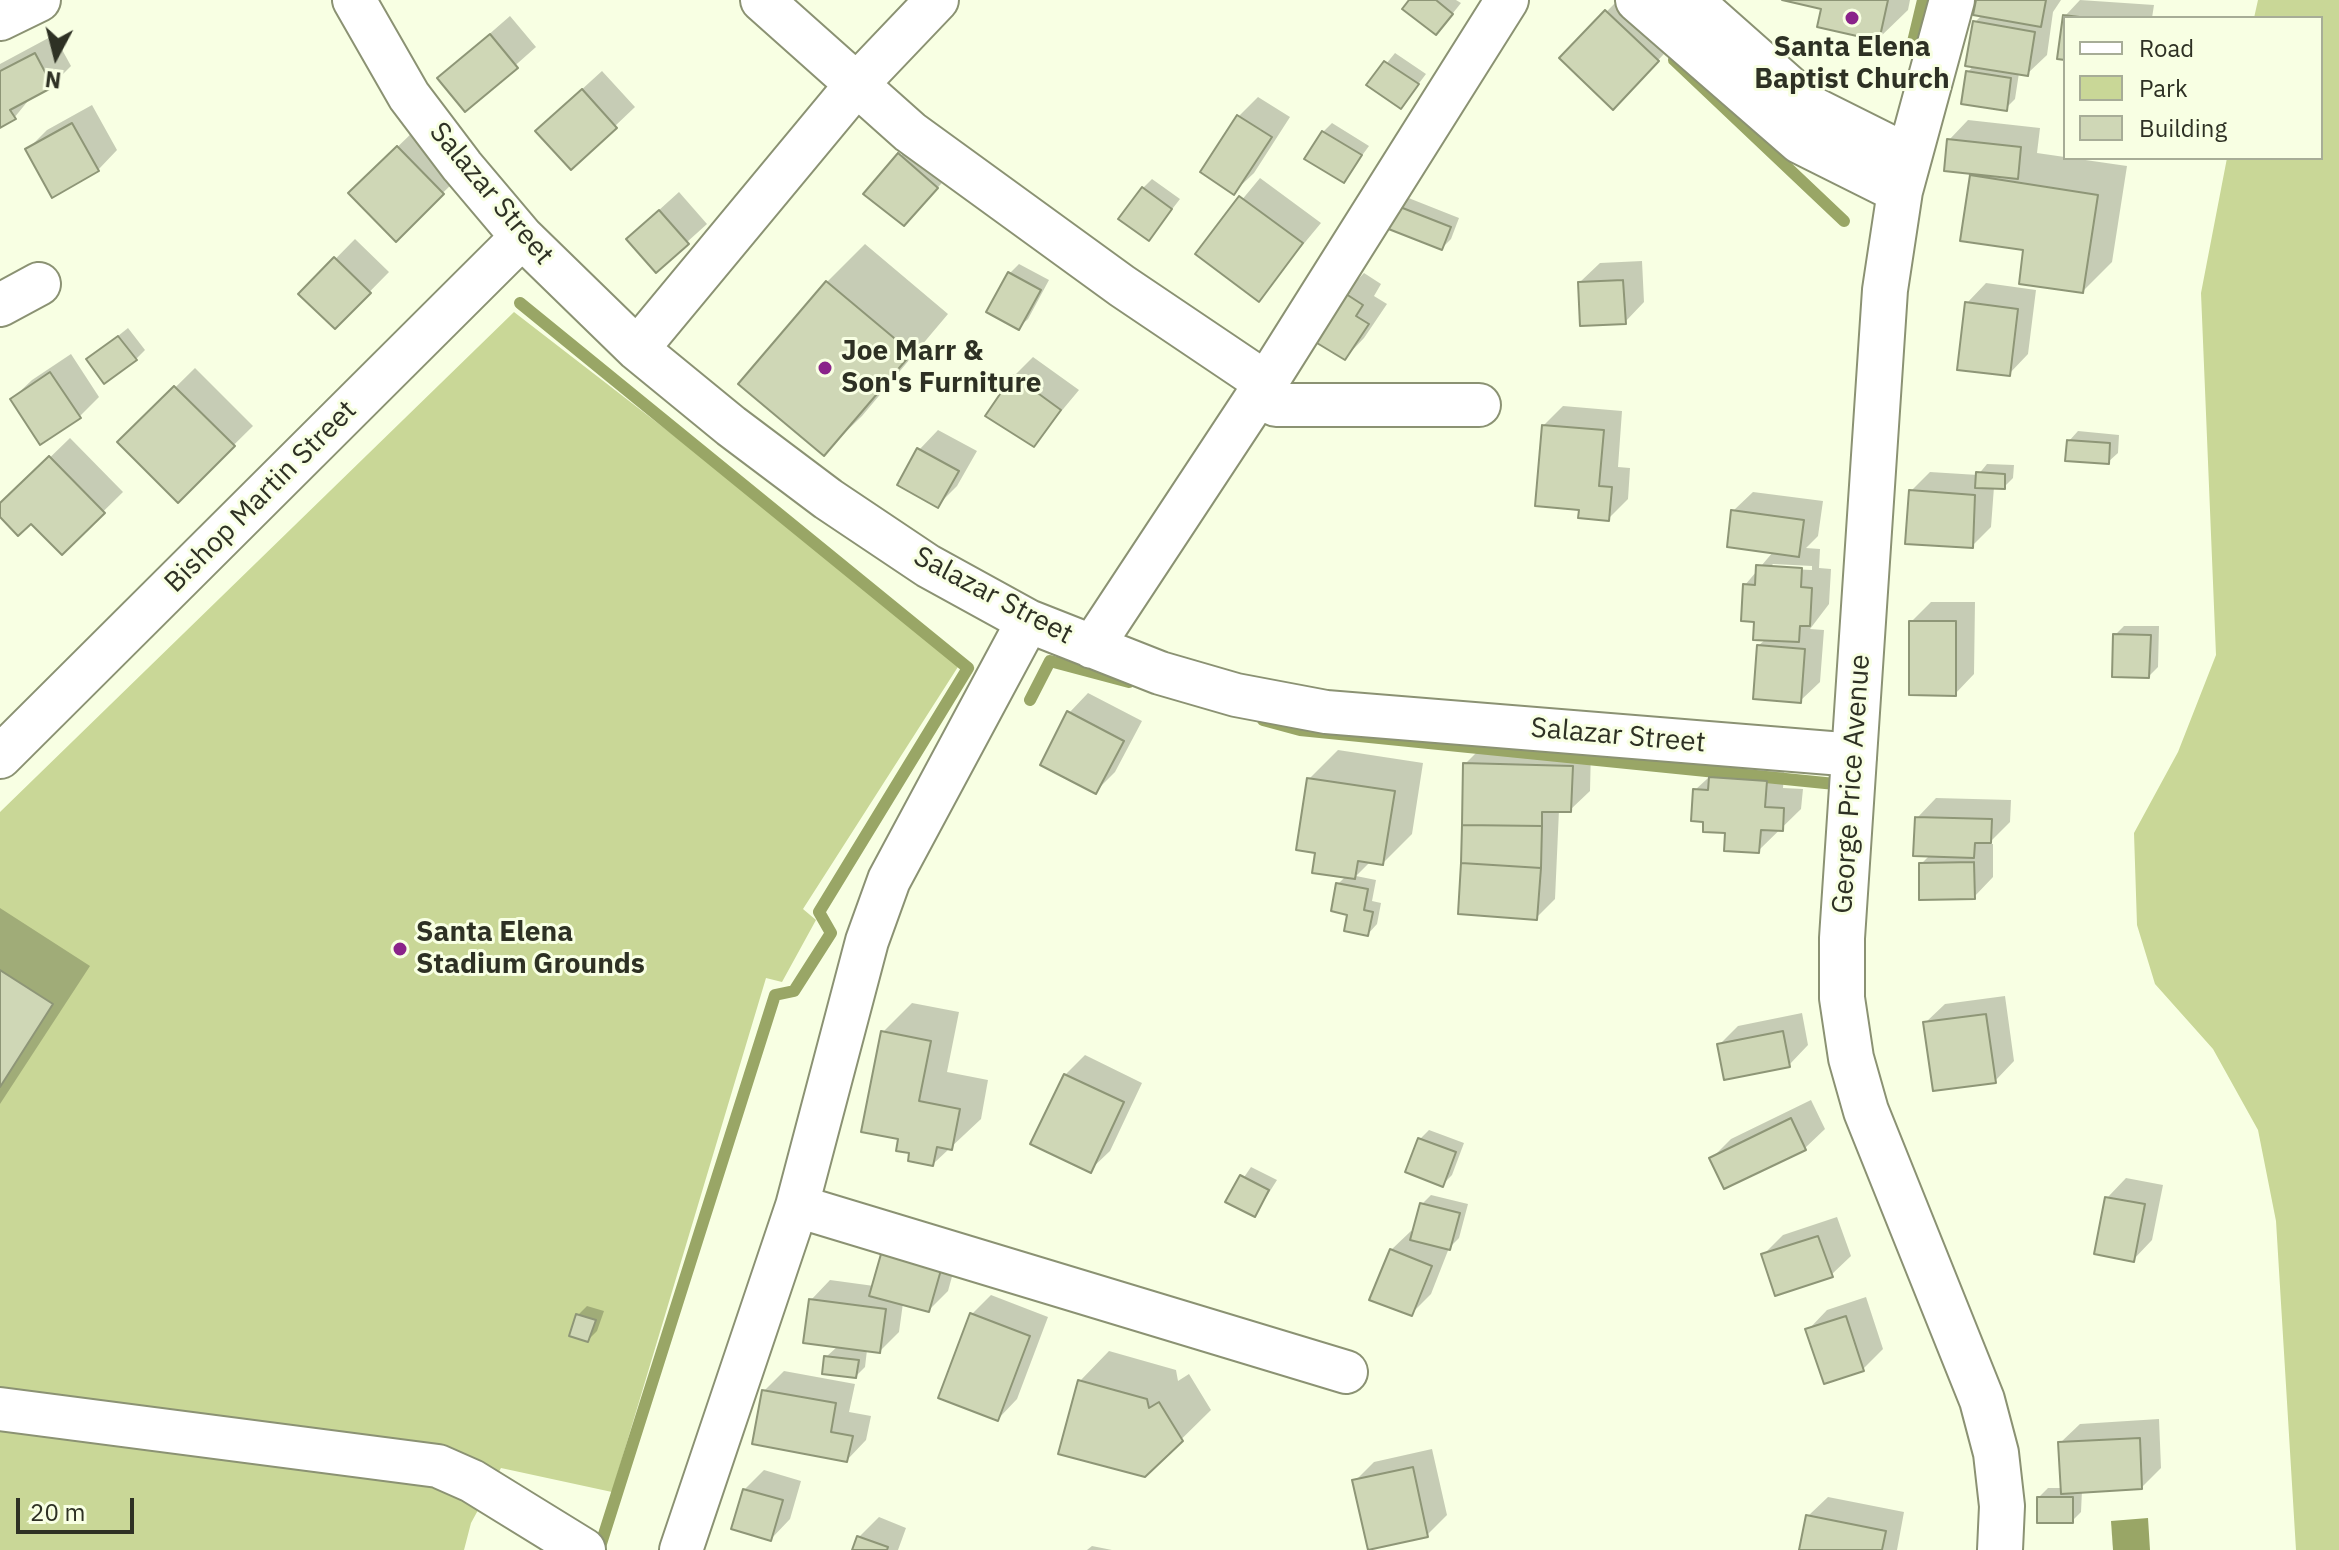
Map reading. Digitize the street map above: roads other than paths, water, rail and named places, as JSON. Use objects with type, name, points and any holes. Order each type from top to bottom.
[{"type":"main road","points":[[1638,0],[1800,141],[1904,174]]},
{"type":"main road","points":[[1689,0],[1812,109],[1904,174]]},
{"type":"main road","name":"George Price Avenue","points":[[1952,0],[1904,174],[1885,290],[1842,938],[1842,998],[1851,1058],[1866,1111],[1982,1400],[1996,1453],[2002,1506],[2000,1550]]},
{"type":"street","points":[[0,19],[39,0]]},
{"type":"street","points":[[762,0],[856,85],[967,175],[1261,389],[1276,405],[1479,405]]},
{"type":"street","points":[[637,349],[856,85],[937,0]]},
{"type":"street","points":[[1092,647],[1261,389],[1507,0]]},
{"type":"street","name":"Salazar Street","points":[[372,9],[409,96],[462,166],[522,237],[637,349],[828,499],[928,566],[1028,621],[1160,673],[1236,695],[1326,712],[1855,755]]},
{"type":"street","name":"Bishop Martin Street","points":[[0,757],[522,237]]},
{"type":"street","points":[[0,305],[39,284]]},
{"type":"street","points":[[681,1550],[797,1206],[867,941],[889,880],[1028,621]]},
{"type":"street","points":[[797,1206],[1346,1372]]},
{"type":"street","points":[[0,1409],[438,1466],[472,1481],[584,1550]]},
{"type":"waterway","points":[[1913,42],[1923,0]]},
{"type":"waterway","points":[[1674,60],[1844,221]]},
{"type":"waterway","points":[[520,303],[968,668],[819,912],[831,933],[794,991],[775,995],[599,1550]]},
{"type":"waterway","points":[[1030,700],[1050,661],[1129,682]]},
{"type":"waterway","points":[[1263,720],[1300,730],[1835,784]]},
{"type":"place","name":"Santa Elena Baptist Church","points":[[1852,18]]},
{"type":"place","name":"Joe Marr & Son's Furniture","points":[[825,368]]},
{"type":"place","name":"Santa Elena Stadium Grounds","points":[[400,949]]}]
